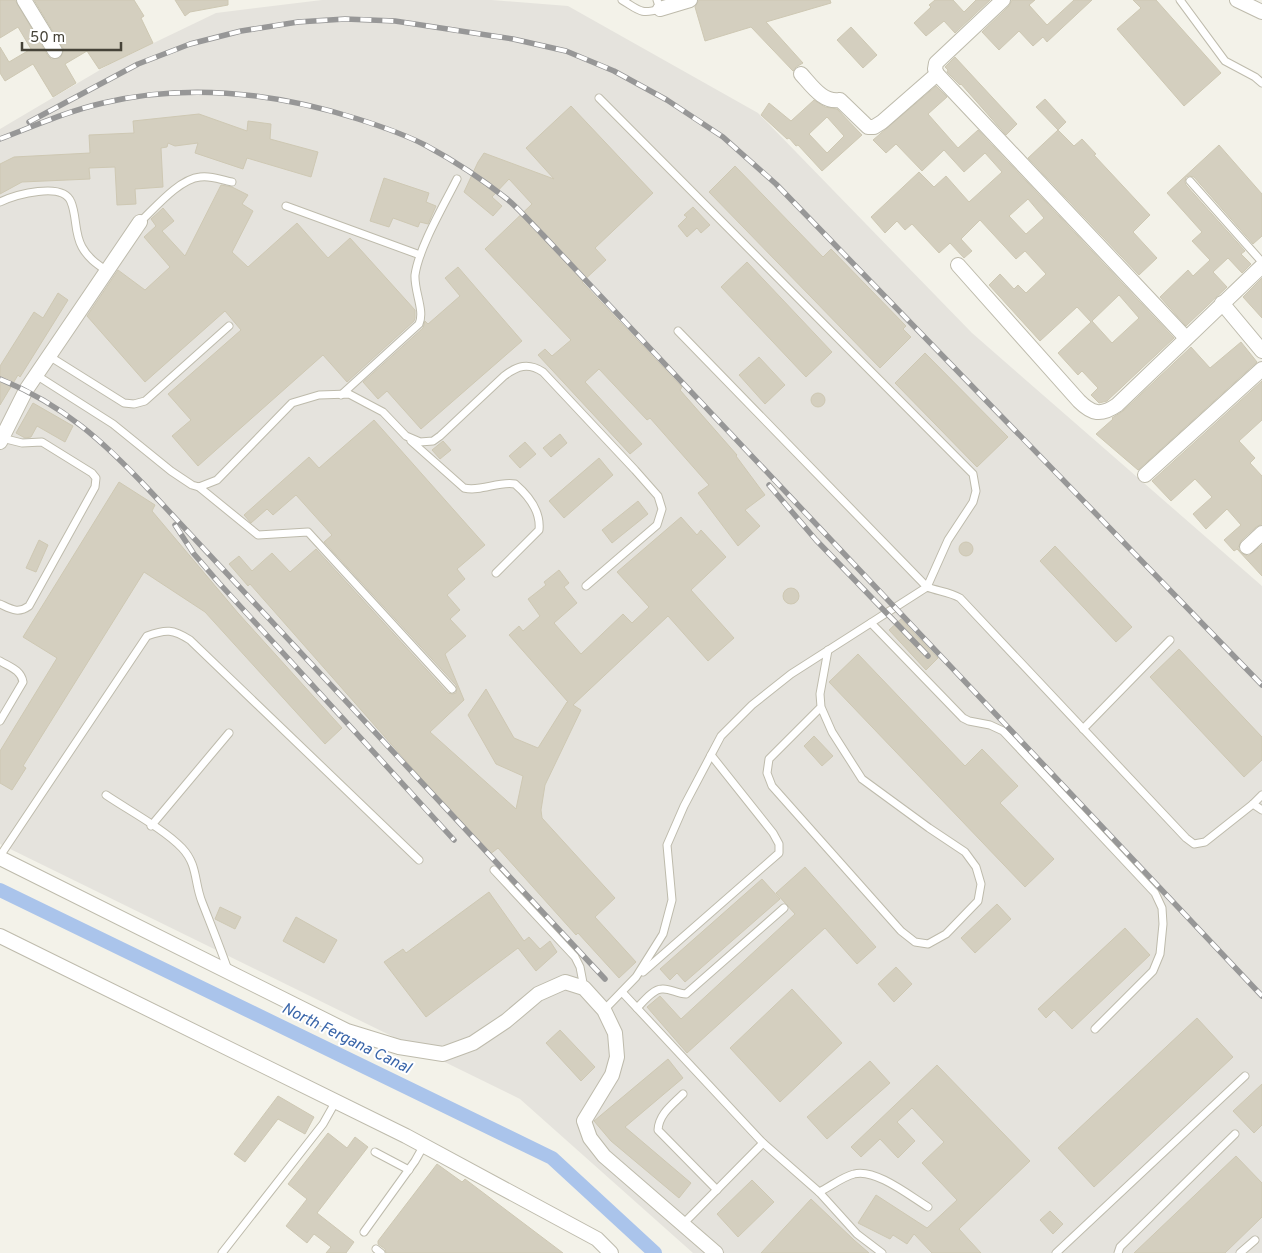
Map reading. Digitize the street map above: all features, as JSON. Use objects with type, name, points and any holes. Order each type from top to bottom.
[{"type":"street","points":[[24,0],[55,52]]},
{"type":"street","points":[[658,5],[690,0]]},
{"type":"street","points":[[1003,0],[936,62],[935,69],[937,74],[1186,338]]},
{"type":"street","points":[[1248,2],[1262,12]]},
{"type":"street","points":[[801,74],[825,99],[833,102],[840,100],[868,127],[874,127],[937,74]]},
{"type":"street","points":[[1,440],[26,390],[140,222]]},
{"type":"street","points":[[958,265],[1079,401],[1087,409],[1094,412],[1102,412],[1117,405],[1262,266]]},
{"type":"street","points":[[1222,303],[1262,351]]},
{"type":"street","points":[[1145,475],[1262,369]]},
{"type":"street","points":[[1247,547],[1262,533]]},
{"type":"street","points":[[0,857],[347,1031],[399,1048],[443,1054],[473,1043],[506,1021],[538,994],[565,982],[584,988],[604,1010],[615,1033],[617,1056],[612,1075],[584,1121],[590,1138],[604,1156],[716,1253]]},
{"type":"street","points":[[0,936],[424,1145],[596,1239],[611,1253]]},
{"type":"lane","points":[[622,0],[642,12],[648,13],[658,5]]},
{"type":"lane","points":[[1180,0],[1225,61],[1255,77],[1262,83]]},
{"type":"lane","points":[[599,98],[973,474],[976,491],[973,502],[948,540],[926,587],[791,674],[752,705],[721,736],[684,806],[667,845],[672,900],[663,934],[636,977]]},
{"type":"lane","points":[[140,222],[168,195],[192,178],[208,176],[232,182]]},
{"type":"lane","points":[[341,394],[419,324],[422,318],[416,292],[415,275],[420,255],[457,179]]},
{"type":"lane","points":[[1190,181],[1262,262]]},
{"type":"lane","points":[[0,202],[34,192],[58,191],[67,195],[71,202],[80,245],[88,256],[107,271]]},
{"type":"lane","points":[[286,206],[420,255]]},
{"type":"lane","points":[[49,356],[124,403],[134,404],[145,401],[229,326]]},
{"type":"lane","points":[[678,331],[926,587],[960,598],[1186,838],[1194,844],[1205,842],[1262,796]]},
{"type":"lane","points":[[406,436],[420,442],[433,441],[515,368],[526,365],[536,367],[543,372],[658,496],[662,508],[657,524],[586,586]]},
{"type":"lane","points":[[36,375],[113,424],[171,471],[192,485],[199,487],[258,535],[308,532],[452,689]]},
{"type":"lane","points":[[199,487],[217,480],[292,403],[319,395],[349,394],[383,412],[406,436],[464,488],[472,490],[507,482],[515,484],[521,489],[538,512],[540,520],[539,530],[496,573]]},
{"type":"lane","points":[[0,604],[16,612],[29,606],[95,487],[96,478],[92,473],[42,442],[22,443],[1,440]]},
{"type":"lane","points":[[871,623],[963,718],[990,725],[1003,731],[1156,893],[1162,908],[1164,924],[1160,954],[1153,971],[1095,1030]]},
{"type":"lane","points":[[0,857],[146,636],[162,631],[177,632],[190,640],[419,860]]},
{"type":"lane","points":[[1083,729],[1170,640]]},
{"type":"lane","points":[[821,707],[769,760],[767,774],[772,786],[901,931],[915,942],[928,944],[946,934],[978,901],[980,884],[976,867],[964,852],[862,779],[832,732],[821,707],[820,694],[828,650]]},
{"type":"lane","points":[[0,661],[16,670],[22,676],[23,682],[0,721]]},
{"type":"lane","points":[[151,826],[230,733]]},
{"type":"lane","points":[[604,1010],[636,977],[779,853],[779,844],[773,833],[711,755]]},
{"type":"lane","points":[[106,795],[170,838],[191,861],[201,900],[217,936],[229,973]]},
{"type":"lane","points":[[1253,804],[1262,810]]},
{"type":"lane","points":[[494,870],[575,957],[580,967],[584,988]]},
{"type":"lane","points":[[637,1008],[655,991],[662,988],[678,994],[686,994],[784,908]]},
{"type":"lane","points":[[622,992],[763,1143],[819,1192],[857,1234],[882,1253]]},
{"type":"lane","points":[[1056,1253],[1245,1076]]},
{"type":"lane","points":[[683,1094],[661,1116],[658,1121],[658,1130],[717,1190]]},
{"type":"lane","points":[[222,1253],[323,1124],[336,1101]]},
{"type":"lane","points":[[1118,1253],[1120,1247],[1235,1134]]},
{"type":"lane","points":[[684,1224],[763,1143]]},
{"type":"lane","points":[[364,1232],[409,1170],[424,1145]]},
{"type":"lane","points":[[375,1152],[409,1170]]},
{"type":"lane","points":[[819,1192],[854,1174],[868,1173],[928,1207]]},
{"type":"lane","points":[[1240,1253],[1255,1240]]},
{"type":"shaded area","points":[[322,0],[492,0],[568,6],[758,113],[972,333],[1262,586],[1262,1253],[693,1253],[520,1099],[0,844],[0,129],[110,64],[216,13]]},
{"type":"building","points":[[0,0],[15,0],[51,59],[60,58],[64,50],[34,0],[134,0],[144,16],[141,18],[153,43],[99,69],[87,51],[65,64],[76,83],[53,97],[33,64],[5,81],[0,73],[0,47],[9,62],[31,49],[18,27],[0,38]]},
{"type":"building","points":[[175,0],[228,0],[228,5],[190,12],[185,16]]},
{"type":"building","points":[[699,0],[830,0],[831,3],[766,22],[803,63],[793,71],[751,27],[705,41],[695,7]]},
{"type":"building","points":[[935,0],[953,0],[964,12],[976,0],[990,0],[955,33],[944,21],[926,36],[914,23],[931,7],[929,5]]},
{"type":"building","points":[[1012,0],[1035,0],[1029,5],[1047,25],[1074,0],[1092,0],[1047,42],[1043,37],[1033,46],[1019,31],[999,50],[982,32],[1009,6]]},
{"type":"building","points":[[1133,0],[1156,0],[1221,73],[1184,106],[1117,29],[1141,8]]},
{"type":"building","points":[[851,27],[877,55],[863,68],[837,40]]},
{"type":"building","points":[[955,57],[1017,124],[1006,135],[961,84],[947,72],[948,70],[945,67]]},
{"type":"building","points":[[936,86],[947,97],[928,114],[958,148],[978,130],[1174,338],[1107,401],[1099,403],[1091,395],[1098,388],[1082,371],[1078,375],[1058,353],[1091,322],[1077,307],[1040,341],[989,285],[1000,274],[1014,289],[1018,285],[1026,293],[1046,274],[1025,251],[1016,259],[980,220],[961,239],[972,251],[964,258],[950,243],[939,253],[912,224],[905,230],[897,221],[885,233],[871,217],[919,172],[934,187],[946,176],[969,202],[1002,172],[985,153],[964,172],[944,150],[922,171],[896,144],[886,153],[873,140]],"holes":[[[1028,199],[1044,218],[1026,234],[1009,216]],[[1119,295],[1139,318],[1112,343],[1092,321]]]},
{"type":"building","points":[[1045,99],[1066,122],[1058,130],[1036,107]]},
{"type":"building","points":[[814,100],[825,107],[837,109],[862,135],[822,171],[798,145],[796,146],[789,138],[787,139],[761,115],[769,103],[791,121]],"holes":[[[827,117],[844,136],[827,153],[809,134]]]},
{"type":"building","points":[[571,106],[653,193],[595,248],[606,260],[582,282],[682,387],[680,390],[737,455],[765,495],[745,510],[760,526],[738,546],[698,493],[709,485],[650,418],[647,420],[599,369],[585,382],[642,444],[630,454],[538,355],[545,349],[552,356],[571,340],[485,249],[532,204],[509,179],[492,197],[502,206],[493,216],[464,192],[478,162],[484,153],[554,179],[526,148]]},
{"type":"building","points":[[199,114],[247,131],[248,121],[271,124],[270,139],[318,152],[311,177],[247,158],[243,169],[195,153],[198,143],[175,146],[168,143],[167,147],[161,148],[163,187],[135,189],[136,204],[117,205],[115,167],[89,168],[90,179],[22,182],[0,194],[0,164],[14,157],[90,153],[89,135],[134,133],[133,121]]},
{"type":"building","points":[[1058,130],[1074,146],[1082,139],[1096,154],[1094,155],[1150,215],[1133,232],[1157,258],[1139,275],[1028,158]]},
{"type":"building","points":[[1219,145],[1262,194],[1262,236],[1253,244],[1194,177],[1186,177],[1186,185],[1245,251],[1241,254],[1251,264],[1242,273],[1228,258],[1213,272],[1227,287],[1186,326],[1160,297],[1188,270],[1193,276],[1210,260],[1192,241],[1202,232],[1167,193]]},
{"type":"building","points":[[735,166],[823,257],[831,249],[906,326],[903,329],[911,337],[880,368],[709,192]]},
{"type":"building","points":[[384,178],[429,193],[426,202],[436,206],[428,224],[420,222],[418,227],[393,218],[389,227],[370,221]]},
{"type":"building","points":[[221,185],[232,187],[248,195],[242,204],[253,211],[232,252],[248,267],[297,223],[328,258],[350,238],[415,310],[415,318],[347,382],[323,355],[198,466],[172,436],[191,420],[168,394],[241,330],[225,311],[145,382],[87,316],[118,270],[145,290],[170,267],[144,237],[156,226],[151,219],[163,208],[174,221],[162,231],[185,256]]},
{"type":"building","points":[[693,207],[710,225],[701,233],[697,228],[687,237],[678,226],[687,217],[684,215]]},
{"type":"building","points":[[747,262],[832,352],[806,377],[721,287]]},
{"type":"building","points":[[458,267],[522,341],[421,429],[387,391],[378,399],[363,382],[423,328],[425,321],[428,324],[460,296],[445,278]]},
{"type":"building","points":[[1262,278],[1262,318],[1243,297]]},
{"type":"building","points":[[58,293],[68,300],[20,377],[18,375],[0,405],[0,366],[34,312],[43,318]]},
{"type":"building","points":[[1241,342],[1257,362],[1138,470],[1096,434],[1191,347],[1210,368]]},
{"type":"building","points":[[925,353],[1008,437],[977,467],[895,383]]},
{"type":"building","points":[[759,357],[785,385],[765,404],[739,375]]},
{"type":"building","points":[[1262,381],[1262,420],[1239,441],[1255,458],[1250,463],[1262,476],[1262,524],[1241,541],[1238,548],[1241,553],[1248,556],[1262,545],[1262,576],[1237,549],[1234,551],[1224,540],[1241,525],[1227,509],[1206,529],[1193,514],[1212,497],[1195,479],[1171,501],[1152,481]]},
{"type":"building","points":[[818,393],[823,395],[825,400],[823,405],[818,407],[813,405],[811,400],[813,395]]},
{"type":"building","points":[[33,403],[73,426],[65,442],[37,426],[31,437],[25,438],[16,433]]},
{"type":"building","points":[[374,420],[485,545],[457,569],[465,579],[447,595],[460,610],[450,619],[466,636],[445,654],[464,700],[430,732],[516,809],[523,776],[496,764],[468,715],[486,689],[514,738],[538,748],[568,702],[509,635],[519,626],[523,631],[540,616],[528,599],[546,585],[544,582],[559,570],[569,583],[564,587],[577,603],[554,623],[581,654],[623,614],[632,623],[649,607],[617,572],[681,517],[697,535],[701,530],[726,557],[691,590],[734,638],[708,661],[668,616],[573,705],[581,710],[545,785],[541,810],[542,818],[615,898],[595,917],[636,962],[619,978],[578,933],[576,935],[498,848],[489,855],[250,584],[248,586],[229,564],[239,556],[252,571],[272,553],[290,572],[316,549],[448,693],[456,693],[456,685],[324,542],[332,535],[296,495],[273,515],[267,509],[251,523],[244,515],[309,457],[319,468]]},
{"type":"building","points":[[560,434],[567,443],[551,457],[543,448]]},
{"type":"building","points":[[443,441],[451,450],[440,459],[432,450]]},
{"type":"building","points":[[525,442],[536,454],[520,468],[509,456]]},
{"type":"building","points":[[599,458],[613,475],[564,518],[549,501]]},
{"type":"building","points":[[119,482],[155,505],[152,511],[238,613],[342,728],[325,744],[205,612],[144,572],[23,766],[26,768],[12,790],[0,783],[0,751],[57,658],[23,637]]},
{"type":"building","points":[[638,501],[648,514],[612,543],[602,530]]},
{"type":"building","points":[[39,540],[48,545],[36,572],[26,568]]},
{"type":"building","points":[[966,542],[971,544],[973,549],[971,554],[966,556],[961,554],[959,549],[961,544]]},
{"type":"building","points":[[1055,546],[1132,627],[1116,642],[1040,561]]},
{"type":"building","points":[[788,588],[794,588],[799,593],[797,602],[788,604],[783,599],[783,593]]},
{"type":"building","points":[[901,619],[938,658],[926,670],[889,630]]},
{"type":"building","points":[[1179,649],[1262,737],[1262,760],[1244,777],[1150,677]]},
{"type":"building","points":[[858,654],[965,766],[982,749],[1018,786],[1000,803],[1054,859],[1025,887],[829,682]]},
{"type":"building","points":[[814,736],[833,756],[822,766],[804,746]]},
{"type":"building","points":[[805,867],[876,947],[857,964],[825,928],[687,1053],[647,1007],[660,996],[681,1019],[795,914],[776,893]]},
{"type":"building","points":[[762,879],[780,899],[685,982],[677,973],[670,980],[660,969]]},
{"type":"building","points":[[489,892],[524,941],[529,937],[540,949],[550,941],[557,952],[536,971],[518,948],[426,1017],[384,962],[403,949],[406,953]]},
{"type":"building","points":[[997,904],[1011,919],[975,953],[961,938]]},
{"type":"building","points":[[220,907],[241,917],[235,929],[215,919]]},
{"type":"building","points":[[296,917],[337,940],[324,963],[283,941]]},
{"type":"building","points":[[1125,928],[1150,955],[1072,1029],[1054,1010],[1046,1018],[1038,1009]]},
{"type":"building","points":[[896,967],[912,984],[894,1002],[878,984]]},
{"type":"building","points":[[792,989],[842,1043],[780,1102],[730,1048]]},
{"type":"building","points":[[1197,1018],[1233,1057],[1094,1187],[1058,1148]]},
{"type":"building","points":[[560,1030],[595,1067],[581,1081],[546,1043]]},
{"type":"building","points":[[668,1059],[683,1078],[625,1127],[691,1183],[679,1198],[611,1141],[594,1121]]},
{"type":"building","points":[[870,1061],[890,1083],[827,1139],[807,1117]]},
{"type":"building","points":[[937,1065],[1030,1161],[959,1229],[981,1253],[932,1253],[914,1234],[907,1244],[893,1235],[890,1239],[858,1223],[876,1195],[927,1228],[957,1200],[922,1163],[944,1142],[912,1108],[897,1122],[915,1141],[898,1158],[880,1139],[861,1157],[851,1147]]},
{"type":"building","points":[[1262,1084],[1262,1125],[1254,1133],[1233,1111]]},
{"type":"building","points":[[278,1096],[314,1117],[305,1134],[278,1119],[245,1162],[234,1154]]},
{"type":"building","points":[[328,1133],[347,1148],[355,1137],[368,1147],[317,1213],[354,1242],[346,1253],[326,1253],[331,1247],[314,1234],[307,1243],[286,1226],[307,1199],[288,1184]]},
{"type":"building","points":[[1236,1156],[1262,1183],[1262,1217],[1225,1253],[1134,1253]]},
{"type":"building","points":[[437,1164],[462,1182],[465,1179],[563,1253],[386,1253],[385,1249],[378,1244],[378,1241]]},
{"type":"building","points":[[752,1180],[774,1202],[738,1237],[717,1214]]},
{"type":"building","points":[[811,1199],[854,1240],[869,1253],[761,1253]]},
{"type":"building","points":[[1050,1211],[1063,1224],[1053,1234],[1040,1220]]},
{"type":"waterway","name":"North Fergana Canal","points":[[0,890],[552,1158],[655,1253]]},
{"type":"railway","points":[[29,122],[138,64],[190,44],[241,31],[298,22],[345,19],[395,21],[513,39],[566,51],[614,71],[667,100],[723,137],[776,184],[1262,685]]},
{"type":"railway","points":[[0,139],[90,106],[135,97],[199,92],[263,97],[327,110],[375,124],[400,134],[425,145],[457,163],[511,203],[542,234],[1262,996]]},
{"type":"railway","points":[[0,379],[23,389],[63,413],[82,426],[116,456],[605,979]]},
{"type":"railway","points":[[769,485],[816,540],[928,656]]},
{"type":"railway","points":[[175,525],[194,554],[219,583],[454,840]]}]
